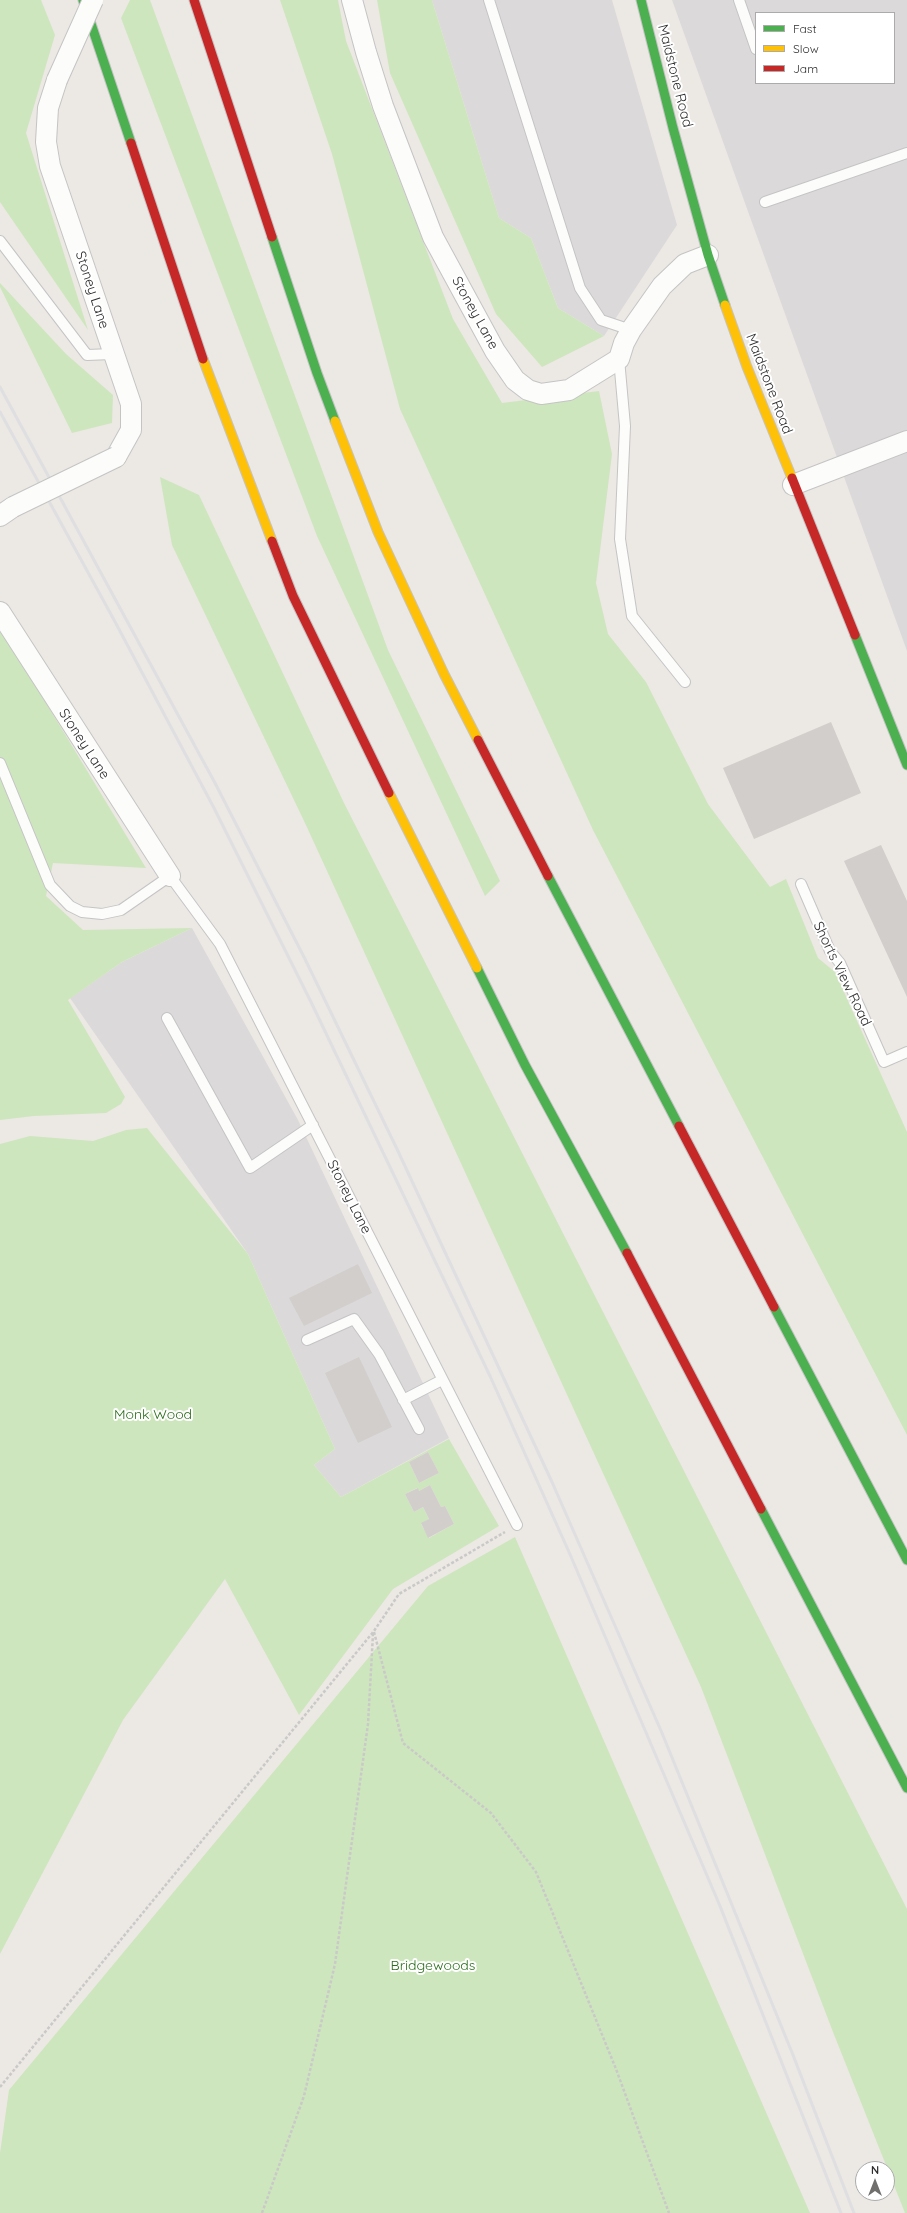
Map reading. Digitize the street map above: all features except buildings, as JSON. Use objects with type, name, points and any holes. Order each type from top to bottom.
[{"type":"main road","points":[[83,0],[204,361],[293,596],[386,789],[526,1065],[647,1290],[907,1788]]},
{"type":"main road","points":[[194,0],[317,373],[378,532],[444,674],[518,821],[907,1560]]},
{"type":"main road","name":"Maidstone Road","points":[[641,0],[673,128],[708,255],[747,367],[907,765]]},
{"type":"street","name":"Stoney Lane","points":[[7,511],[116,457],[131,430],[130,404],[112,354],[93,290],[50,166],[46,142],[48,108],[57,80],[93,0]]},
{"type":"street","name":"Stoney Lane","points":[[352,0],[383,106],[433,236],[495,351],[516,380],[528,390],[541,394],[569,390],[619,360]]},
{"type":"street","points":[[619,360],[624,343],[631,330],[675,272],[685,264],[708,255]]},
{"type":"street","points":[[794,485],[907,441]]},
{"type":"street","name":"Stoney Lane","points":[[0,612],[170,876]]},
{"type":"lane","points":[[489,0],[580,288],[600,320],[631,330]]},
{"type":"lane","points":[[739,0],[755,46]]},
{"type":"lane","points":[[765,202],[907,153]]},
{"type":"lane","points":[[0,241],[86,355],[112,354]]},
{"type":"lane","points":[[619,360],[626,426],[620,539],[632,616],[685,682]]},
{"type":"lane","points":[[0,763],[50,885],[70,906],[82,912],[102,914],[121,910],[170,876]]},
{"type":"lane","name":"Stoney Lane","points":[[170,876],[220,944],[517,1525]]},
{"type":"lane","name":"Shorts View Road","points":[[801,884],[830,951],[840,963],[884,1062],[907,1052]]},
{"type":"lane","points":[[167,1018],[250,1168],[313,1125]]},
{"type":"lane","points":[[307,1340],[354,1319],[379,1354],[418,1429]]},
{"type":"lane","points":[[403,1400],[442,1380]]},
{"type":"path","points":[[0,2087],[374,1631],[399,1594],[517,1525]]},
{"type":"path","points":[[262,2213],[304,2096],[335,1964],[368,1724],[374,1631]]},
{"type":"path","points":[[374,1631],[403,1743],[490,1813],[536,1872],[616,2069],[670,2213]]},
{"type":"shaded area","points":[[432,0],[612,0],[677,225],[604,336],[558,308],[531,238],[499,218]]},
{"type":"shaded area","points":[[672,0],[907,0],[907,651],[750,217]]},
{"type":"shaded area","points":[[192,928],[298,1120],[449,1438],[341,1497],[314,1465],[335,1449],[248,1254],[70,998],[122,962]]},
{"type":"green space","points":[[0,0],[41,0],[55,35],[26,133],[88,330],[0,202]]},
{"type":"green space","points":[[130,0],[150,0],[388,650],[500,881],[485,896],[317,536],[121,18]]},
{"type":"green space","points":[[280,0],[338,0],[346,41],[453,319],[502,403],[599,391],[612,454],[596,583],[608,634],[646,682],[708,804],[770,887],[786,879],[818,958],[835,972],[907,1132],[907,1435],[593,830],[400,409],[332,154]]},
{"type":"green space","points":[[377,0],[432,0],[499,218],[531,238],[558,308],[604,336],[542,367],[496,314],[390,73]]},
{"type":"green space","points":[[0,283],[66,354],[113,395],[112,423],[72,433],[0,287]]},
{"type":"green space","points":[[160,477],[199,495],[344,803],[907,1909],[907,2213],[905,2213],[895,2188],[895,2161],[884,2161],[833,2032],[701,1687],[305,823],[172,545]]},
{"type":"green space","points":[[0,627],[146,868],[53,863],[46,896],[83,930],[192,928],[122,962],[68,1000],[125,1097],[121,1104],[106,1113],[34,1116],[0,1120]]},
{"type":"green space","name":"Monk Wood","points":[[147,1128],[248,1254],[335,1449],[314,1465],[341,1497],[449,1439],[499,1526],[393,1589],[299,1715],[225,1579],[123,1720],[0,1954],[0,1144],[30,1136],[93,1141],[126,1130]],"holes":[[[428,1452],[439,1473],[419,1483],[409,1462]],[[430,1485],[441,1507],[445,1506],[454,1524],[429,1538],[421,1524],[429,1519],[423,1507],[414,1512],[405,1494],[417,1488],[419,1491]]]},
{"type":"green space","name":"Bridgewoods","points":[[515,1537],[810,2213],[0,2213],[0,2153],[9,2090],[428,1586]]},
{"type":"railway","points":[[0,387],[215,783],[305,959],[397,1149],[552,1482],[662,1733],[793,2055],[854,2213]]},
{"type":"railway","points":[[0,412],[113,618],[214,808],[311,1002],[490,1376],[569,1552],[720,1906],[841,2213]]},
{"type":"traffic: fast","points":[[83,0],[131,143]]},
{"type":"traffic: fast","points":[[641,0],[673,128],[708,255],[725,305]]},
{"type":"traffic: fast","points":[[272,237],[317,373],[335,421]]},
{"type":"traffic: fast","points":[[855,635],[907,765]]},
{"type":"traffic: fast","points":[[548,876],[679,1126]]},
{"type":"traffic: fast","points":[[477,968],[525,1065],[627,1253]]},
{"type":"traffic: fast","points":[[774,1307],[907,1560]]},
{"type":"traffic: fast","points":[[761,1509],[907,1788]]},
{"type":"traffic: slow","points":[[725,305],[747,367],[792,478]]},
{"type":"traffic: slow","points":[[203,359],[272,541]]},
{"type":"traffic: slow","points":[[335,421],[378,532],[444,674],[478,740]]},
{"type":"traffic: slow","points":[[389,793],[477,968]]},
{"type":"traffic: jam","points":[[194,0],[272,237]]},
{"type":"traffic: jam","points":[[131,143],[203,359]]},
{"type":"traffic: jam","points":[[792,478],[855,635]]},
{"type":"traffic: jam","points":[[272,541],[293,596],[389,793]]},
{"type":"traffic: jam","points":[[478,740],[548,876]]},
{"type":"traffic: jam","points":[[679,1126],[774,1307]]},
{"type":"traffic: jam","points":[[627,1253],[761,1509]]}]
